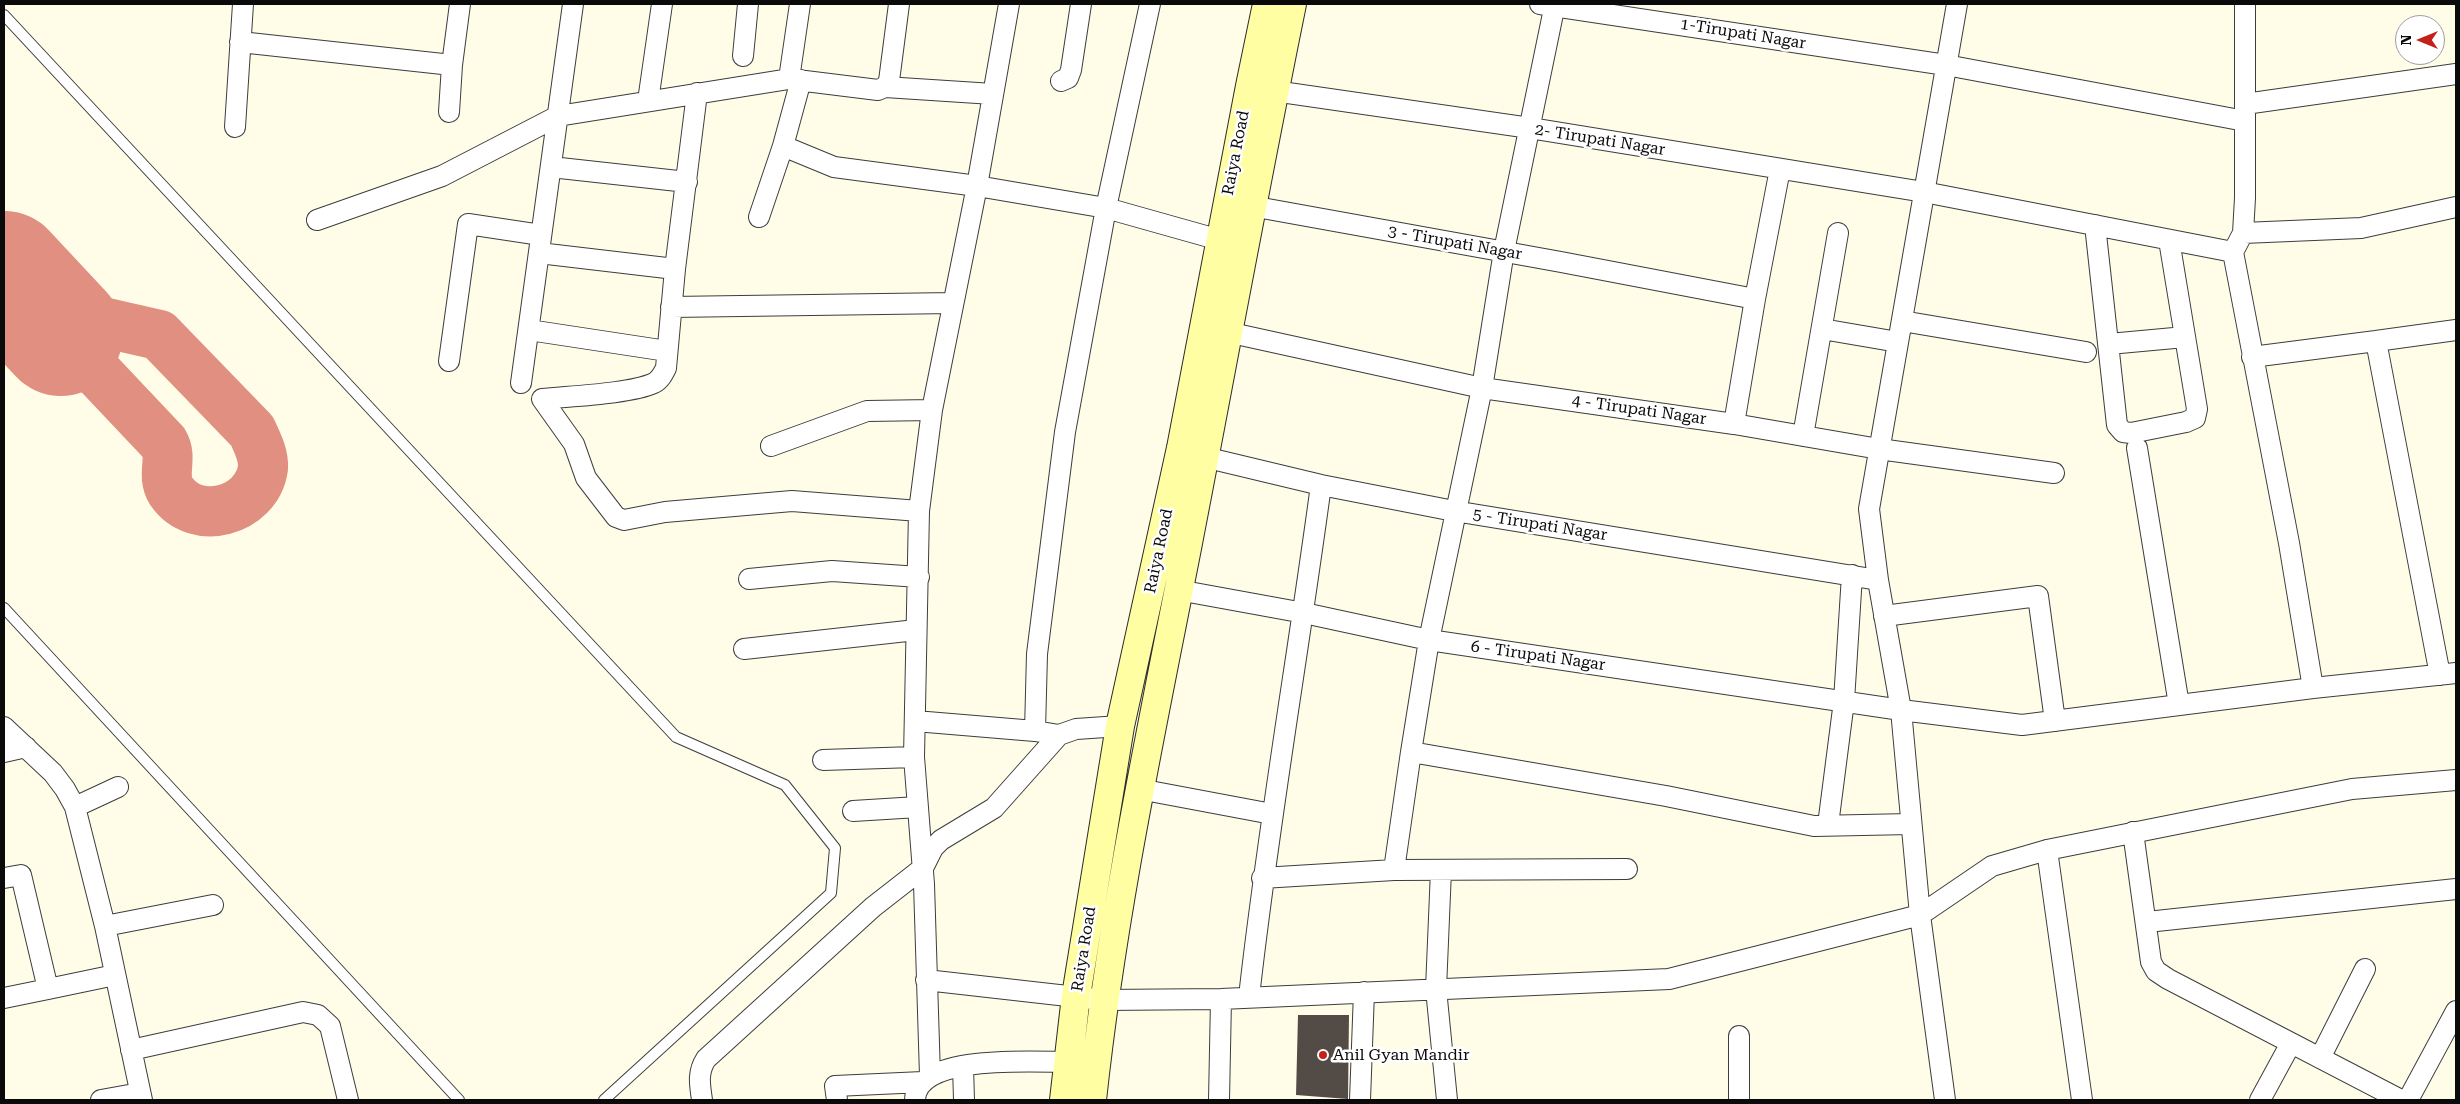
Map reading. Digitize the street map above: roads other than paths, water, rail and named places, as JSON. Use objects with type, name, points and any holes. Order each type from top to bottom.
[{"type":"street","points":[[235,127],[243,4]]},
{"type":"street","points":[[449,112],[452,65],[460,4]]},
{"type":"street","points":[[521,383],[573,4]]},
{"type":"street","points":[[648,101],[662,4]]},
{"type":"street","points":[[743,56],[748,4]]},
{"type":"street","points":[[759,217],[783,146],[795,79],[800,4]]},
{"type":"street","points":[[885,87],[889,81],[899,4]]},
{"type":"street","points":[[922,1086],[926,980],[923,868],[914,757],[919,511],[932,410],[977,186],[1009,4]]},
{"type":"street","points":[[1061,81],[1068,78],[1071,70],[1081,4]]},
{"type":"street","points":[[1035,731],[1037,654],[1065,432],[1106,208],[1150,4]]},
{"type":"street","name":"Raiya Road","points":[[1092,1100],[1103,1000],[1139,789],[1227,332],[1232,243],[1268,4]]},
{"type":"street","name":"Raiya Road","points":[[1064,1100],[1076,996],[1120,726],[1181,448],[1232,243],[1250,206],[1292,4]]},
{"type":"street","points":[[1394,870],[1429,640],[1454,511],[1482,388],[1504,251],[1530,128],[1550,4]]},
{"type":"street","name":"1-Tirupati Nagar","points":[[1550,4],[2245,112],[2456,74]]},
{"type":"street","points":[[1944,1100],[1920,915],[1900,710],[1878,580],[1869,509],[1957,4]]},
{"type":"street","points":[[2245,4],[2243,233],[2233,252],[2289,543],[2313,688]]},
{"type":"street","points":[[240,42],[452,65]]},
{"type":"street","points":[[318,220],[442,176],[558,116],[795,79],[878,90],[885,87],[993,94]]},
{"type":"street","name":"2- Tirupati Nagar","points":[[1274,91],[1530,128],[1924,192],[2233,252]]},
{"type":"street","points":[[697,93],[675,269],[666,368],[662,377],[655,383],[631,389],[542,399],[574,444],[586,478],[616,517],[624,520],[665,512],[792,501],[919,511]]},
{"type":"street","points":[[783,146],[834,167],[977,186],[1106,208],[1232,243]]},
{"type":"street","points":[[551,167],[687,182]]},
{"type":"street","points":[[1734,424],[1754,299],[1780,169]]},
{"type":"street","name":"3 - Tirupati Nagar","points":[[1250,206],[1504,251],[1754,299]]},
{"type":"street","points":[[2243,233],[2361,228],[2456,207]]},
{"type":"street","points":[[449,361],[468,224],[540,244],[675,269]]},
{"type":"street","points":[[2095,225],[2118,425],[2123,432],[2131,433],[2186,422],[2195,418],[2197,409],[2170,240]]},
{"type":"street","points":[[1804,436],[1838,233]]},
{"type":"street","points":[[671,307],[953,303]]},
{"type":"street","points":[[1902,321],[2086,352]]},
{"type":"street","points":[[1822,329],[1898,342]]},
{"type":"street","points":[[529,330],[667,351]]},
{"type":"street","points":[[2252,357],[2456,330]]},
{"type":"street","name":"4 - Tirupati Nagar","points":[[1227,332],[1482,388],[1734,424],[1879,449],[2054,473]]},
{"type":"street","points":[[2109,344],[2185,337]]},
{"type":"street","points":[[2376,340],[2448,674]]},
{"type":"street","points":[[771,446],[867,411],[932,410]]},
{"type":"street","points":[[2137,448],[2179,705]]},
{"type":"street","name":"5 - Tirupati Nagar","points":[[1204,457],[1321,486],[1454,511],[1878,580]]},
{"type":"street","points":[[1249,997],[1262,878],[1304,613],[1321,486]]},
{"type":"street","points":[[749,579],[832,571],[919,577]]},
{"type":"street","points":[[1828,826],[1844,701],[1852,576]]},
{"type":"street","name":"6 - Tirupati Nagar","points":[[1178,590],[1304,613],[1429,640],[1900,710],[2022,725],[2313,688],[2448,674]]},
{"type":"street","points":[[1884,616],[2038,596],[2055,721]]},
{"type":"street","points":[[744,650],[916,630]]},
{"type":"street","points":[[915,721],[1035,731],[1059,735]]},
{"type":"street","points":[[702,1100],[699,1079],[701,1068],[706,1059],[873,907],[923,868],[933,848],[941,840],[994,808],[1059,735],[1076,729],[1120,726]]},
{"type":"street","points":[[4,727],[53,773],[75,807],[105,926],[141,1097],[101,1100]]},
{"type":"street","points":[[4,752],[26,747]]},
{"type":"street","points":[[1411,752],[1666,796],[1814,826],[1911,824]]},
{"type":"street","points":[[823,760],[914,757]]},
{"type":"street","points":[[926,980],[1103,1000],[1221,1000],[1249,997],[1669,979],[1920,915],[1992,866],[2047,850],[2352,789],[2456,780]]},
{"type":"street","points":[[75,807],[118,787]]},
{"type":"street","points":[[1139,789],[1272,814]]},
{"type":"street","points":[[853,811],[918,807]]},
{"type":"street","points":[[2133,832],[2147,922],[2151,962],[2156,971],[2401,1100]]},
{"type":"street","points":[[2047,850],[2082,1100]]},
{"type":"street","points":[[1262,878],[1394,870],[1627,869]]},
{"type":"street","points":[[1441,870],[1436,989],[1447,1100]]},
{"type":"street","points":[[4,878],[21,875],[48,989]]},
{"type":"street","points":[[2147,922],[2456,889]]},
{"type":"street","points":[[105,926],[213,905]]},
{"type":"street","points":[[2320,1058],[2365,969]]},
{"type":"street","points":[[4,998],[115,975]]},
{"type":"street","points":[[1360,1100],[1364,992]]},
{"type":"street","points":[[1219,1100],[1221,1000]]},
{"type":"street","points":[[2408,1100],[2456,1011]]},
{"type":"street","points":[[130,1050],[303,1012],[318,1014],[330,1026],[348,1100]]},
{"type":"street","points":[[1739,1036],[1740,1100]]},
{"type":"street","points":[[2260,1100],[2291,1043]]},
{"type":"street","points":[[837,1100],[835,1086],[922,1086],[963,1066],[1003,1061],[1068,1062]]},
{"type":"street","points":[[963,1066],[964,1100]]},
{"type":"lane","points":[[4,15],[676,737],[785,785],[835,848],[831,893],[604,1100]]},
{"type":"lane","points":[[4,608],[458,1100]]},
{"type":"place","name":"Anil Gyan Mandir","points":[[1323,1055]]}]
